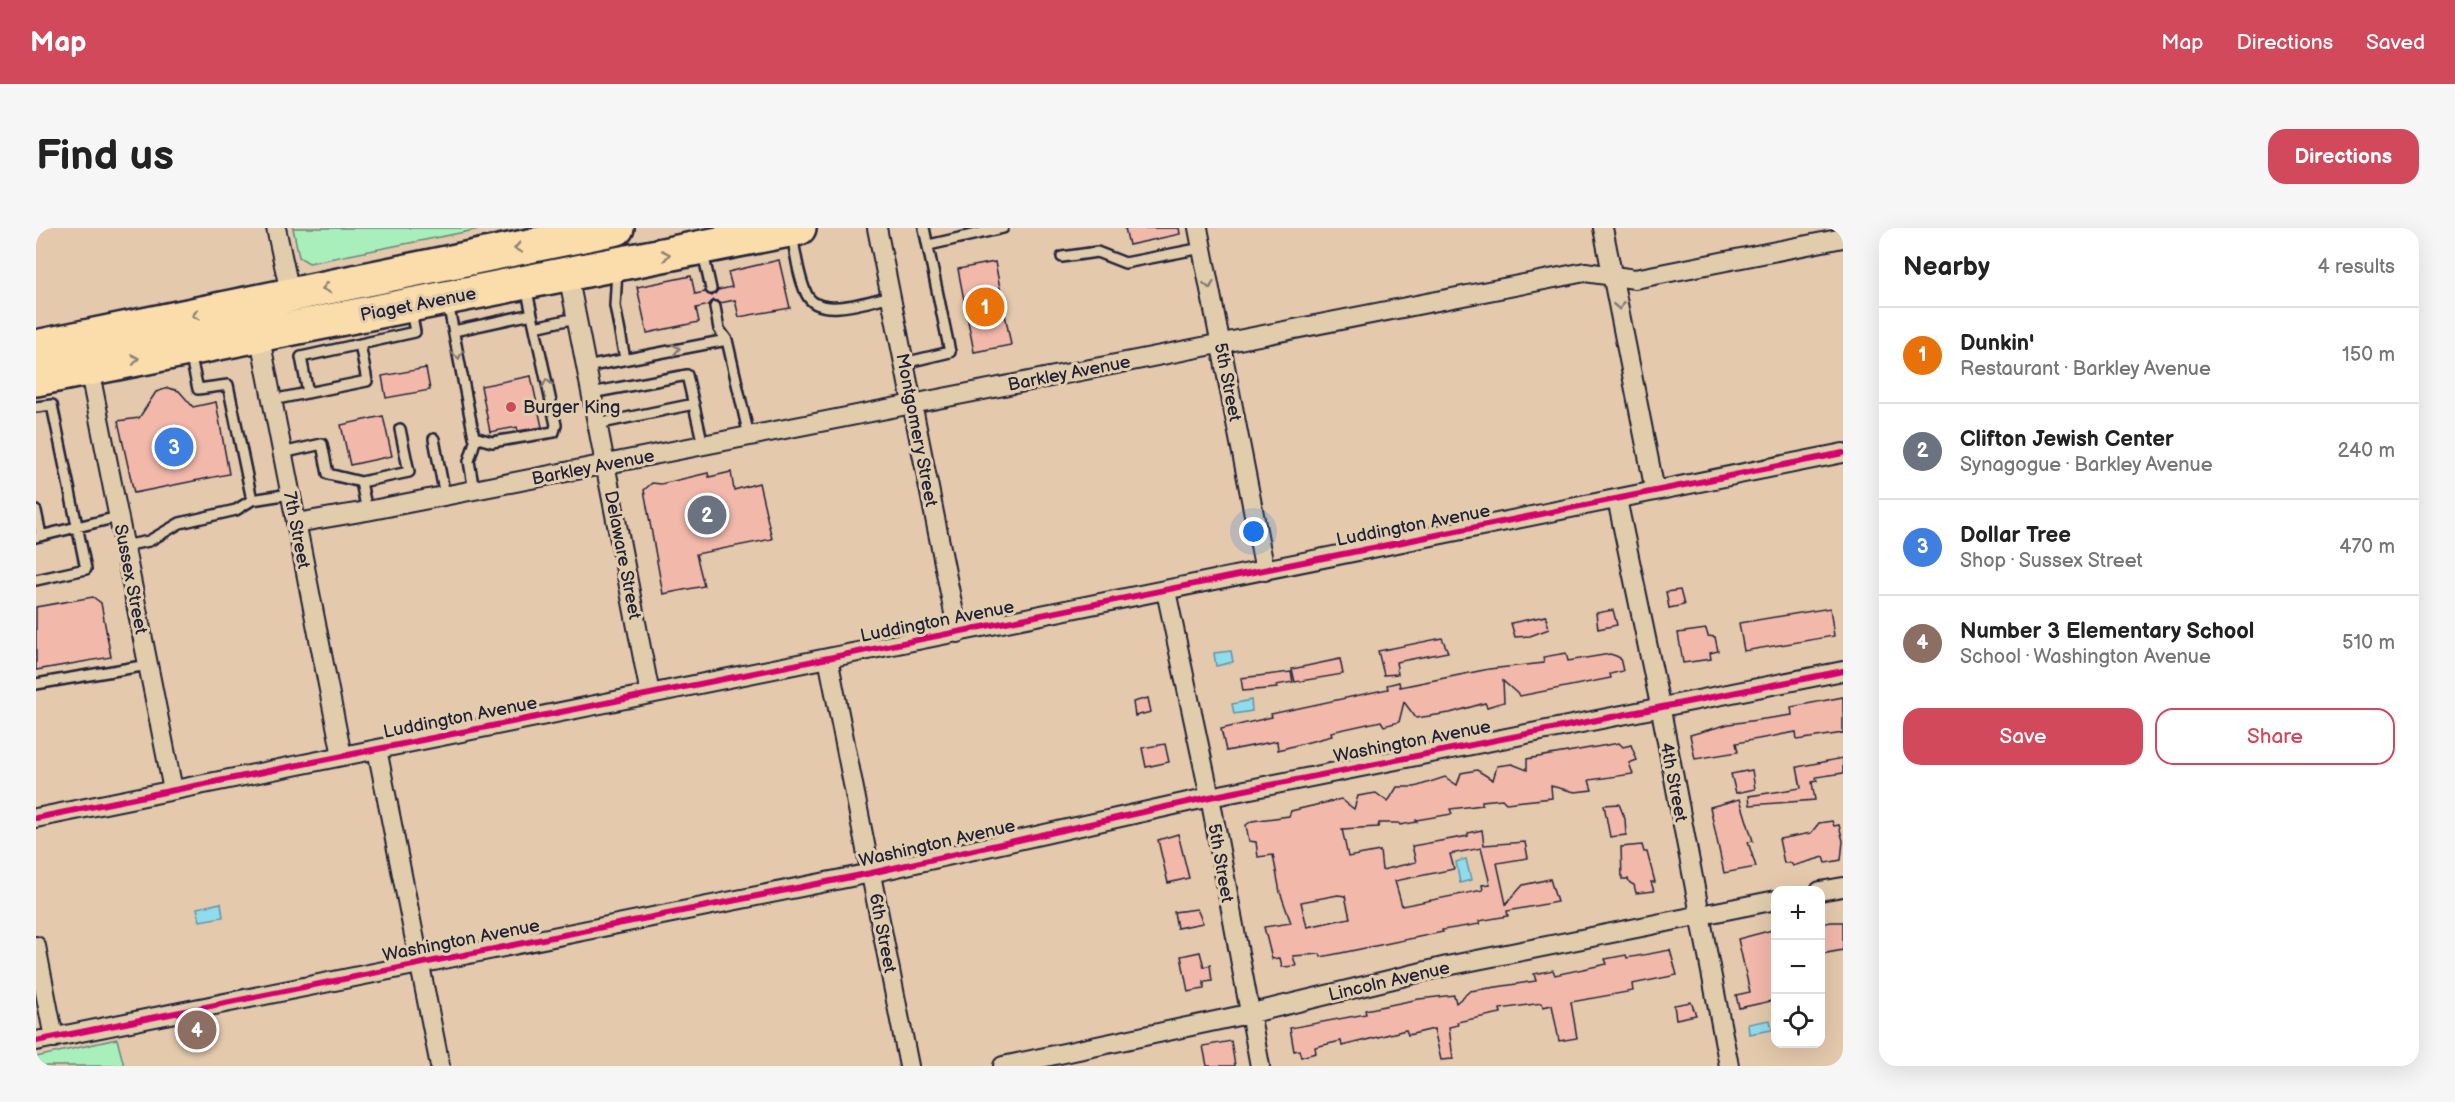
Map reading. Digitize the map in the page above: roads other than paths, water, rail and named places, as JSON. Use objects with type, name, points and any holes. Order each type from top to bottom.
[{"type":"highway","name":"Piaget Avenue","points":[[36,379],[189,348],[257,319],[290,296],[617,228]]},
{"type":"highway","name":"Piaget Avenue","points":[[36,347],[257,319],[315,342],[410,305],[795,229]]},
{"type":"street","points":[[276,228],[290,296],[315,342]]},
{"type":"street","name":"Montgomery Street","points":[[877,228],[958,633]]},
{"type":"street","name":"5th Street","points":[[1198,228],[1265,571]]},
{"type":"street","points":[[1603,228],[1655,491]]},
{"type":"street","name":"Barkley Avenue","points":[[296,523],[367,512],[1585,272],[1635,279],[1843,238]]},
{"type":"street","name":"Delaware Street","points":[[568,273],[650,694]]},
{"type":"street","name":"7th Street","points":[[257,319],[342,756]]},
{"type":"street","name":"Sussex Street","points":[[88,368],[173,790]]},
{"type":"street","name":"Luddington Avenue","points":[[36,818],[1843,453]]},
{"type":"street","name":"4th Street","points":[[1617,499],[1660,705],[1729,1066]]},
{"type":"street","name":"5th Street","points":[[1166,591],[1210,797],[1248,1014],[1260,1066]]},
{"type":"street","name":"6th Street","points":[[828,658],[909,1066]]},
{"type":"street","name":"Washington Avenue","points":[[45,1040],[871,873],[1210,797],[1660,705],[1843,671]]},
{"type":"street","points":[[377,749],[441,1066]]},
{"type":"street","points":[[1825,890],[1843,887]]},
{"type":"street","name":"Lincoln Avenue","points":[[1003,1066],[1248,1014],[1447,966],[1771,901]]},
{"type":"street","points":[[36,946],[45,1040]]},
{"type":"lane","points":[[904,363],[950,352],[924,228]]},
{"type":"lane","points":[[929,245],[1003,228]]},
{"type":"lane","points":[[795,229],[806,293],[818,305],[831,308],[891,296]]},
{"type":"lane","points":[[702,248],[711,289]]},
{"type":"lane","points":[[1062,257],[1097,252],[1125,263],[1202,248]]},
{"type":"lane","points":[[618,264],[615,306],[625,359]]},
{"type":"lane","points":[[476,438],[492,442],[554,432],[556,425],[525,282]]},
{"type":"lane","points":[[447,298],[476,438],[469,461],[474,490]]},
{"type":"lane","points":[[308,393],[301,357],[315,342],[341,353],[360,344],[415,332],[410,305]]},
{"type":"lane","points":[[715,307],[719,329],[727,340],[749,436]]},
{"type":"lane","points":[[454,331],[532,314]]},
{"type":"lane","points":[[535,327],[576,318]]},
{"type":"lane","points":[[586,367],[727,340]]},
{"type":"lane","points":[[272,400],[308,393],[331,385],[367,381],[360,344]]},
{"type":"lane","points":[[189,348],[198,389],[228,384],[252,500]]},
{"type":"lane","points":[[591,393],[687,375],[704,445]]},
{"type":"lane","points":[[597,424],[694,404]]},
{"type":"lane","points":[[36,407],[52,405],[86,569],[36,580]]},
{"type":"lane","points":[[282,453],[322,444],[328,474],[361,482],[409,472],[400,429]]},
{"type":"lane","points":[[434,439],[446,496]]},
{"type":"lane","points":[[361,482],[367,512]]},
{"type":"lane","points":[[124,546],[149,541],[180,523],[236,510],[252,500],[290,494]]},
{"type":"lane","points":[[36,511],[39,536],[118,518]]},
{"type":"lane","points":[[36,684],[148,665]]},
{"type":"water","points":[[1231,651],[1233,662],[1216,666],[1214,653]]},
{"type":"water","points":[[1251,700],[1252,711],[1234,714],[1232,704]]},
{"type":"water","points":[[1466,859],[1471,880],[1460,883],[1456,862]]},
{"type":"water","points":[[221,903],[223,917],[200,921],[197,908]]},
{"type":"water","points":[[1770,1020],[1771,1030],[1749,1034],[1748,1024]]},
{"type":"place","name":"Dunkin'","points":[[985,307]]},
{"type":"place","name":"Burger King","points":[[511,407]]},
{"type":"place","name":"Dollar Tree","points":[[174,447]]},
{"type":"place","name":"Clifton Jewish Center","points":[[707,515]]},
{"type":"place","name":"Number 3 Elementary School","points":[[197,1030]]}]
